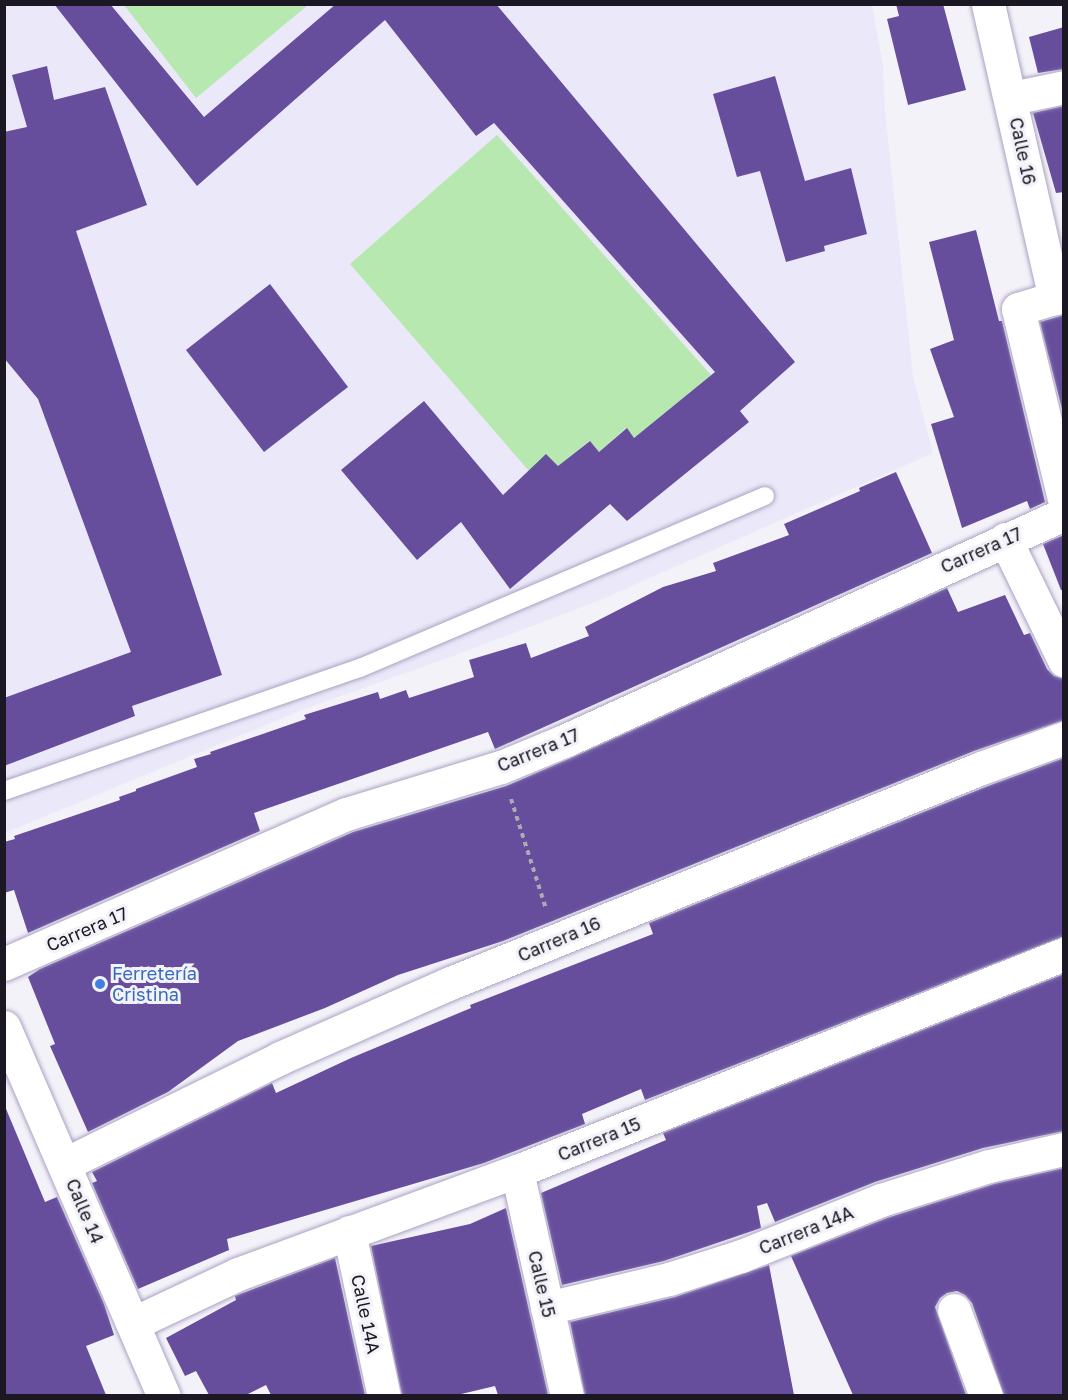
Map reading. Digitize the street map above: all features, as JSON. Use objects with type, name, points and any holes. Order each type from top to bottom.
[{"type":"street","name":"Calle 16","points":[[988,4],[1059,297]]},
{"type":"street","points":[[1012,98],[1064,87]]},
{"type":"street","points":[[1059,297],[1018,309],[1064,499]]},
{"type":"street","name":"Carrera 17","points":[[4,964],[346,814],[501,767],[1064,514]]},
{"type":"street","points":[[1005,539],[1064,660]]},
{"type":"street","name":"Carrera 16","points":[[65,1164],[280,1058],[448,984],[970,772],[1064,738]]},
{"type":"street","name":"Carrera 15","points":[[134,1323],[238,1274],[517,1172],[1064,954]]},
{"type":"street","name":"Calle 14","points":[[4,1027],[164,1395]]},
{"type":"street","name":"Carrera 14A","points":[[547,1308],[679,1276],[741,1257],[881,1200],[989,1166],[1064,1149]]},
{"type":"street","name":"Calle 15","points":[[517,1172],[567,1395]]},
{"type":"street","name":"Calle 14A","points":[[349,1232],[384,1395]]},
{"type":"street","points":[[954,1310],[986,1395]]},
{"type":"lane","points":[[4,791],[360,668],[765,496]]},
{"type":"path","points":[[501,767],[556,942]]},
{"type":"shaded area","points":[[5,5],[872,5],[883,65],[885,110],[913,376],[933,453],[600,600],[456,655],[307,708],[5,833]]},
{"type":"green space","points":[[124,5],[308,5],[196,98]]},
{"type":"green space","points":[[497,135],[711,375],[634,438],[626,428],[599,452],[589,441],[558,466],[529,471],[350,264]]},
{"type":"building","points":[[54,4],[110,4],[204,117],[336,4],[496,4],[795,362],[740,411],[749,422],[627,521],[610,504],[510,589],[461,522],[417,560],[341,470],[424,401],[503,495],[546,454],[558,466],[590,441],[599,452],[627,428],[634,438],[715,372],[494,123],[476,136],[385,20],[197,186]]},
{"type":"building","points":[[896,4],[943,4],[966,90],[908,105],[887,19],[899,16]]},
{"type":"building","points":[[1064,27],[1064,69],[1038,73],[1029,37]]},
{"type":"building","points":[[47,66],[54,100],[105,87],[147,205],[76,231],[222,675],[132,706],[135,716],[4,766],[4,698],[131,652],[38,399],[4,358],[4,132],[27,127],[12,75]]},
{"type":"building","points":[[775,76],[805,181],[851,168],[867,234],[824,246],[825,251],[786,262],[760,171],[737,177],[713,94]]},
{"type":"building","points":[[1064,106],[1064,192],[1056,193],[1033,113]]},
{"type":"building","points":[[976,230],[999,321],[1002,321],[1045,502],[1030,509],[1027,501],[962,528],[931,424],[954,417],[930,349],[954,340],[929,242]]},
{"type":"building","points":[[270,284],[348,387],[264,452],[186,350]]},
{"type":"building","points":[[1064,315],[1064,417],[1040,322]]},
{"type":"building","points":[[896,472],[932,553],[495,749],[488,732],[254,813],[260,831],[28,933],[14,890],[4,893],[4,842],[15,839],[14,836],[120,800],[119,797],[136,791],[136,789],[197,767],[194,759],[306,719],[304,715],[378,692],[380,699],[406,690],[409,698],[474,677],[469,660],[526,643],[531,658],[589,636],[585,627],[663,587],[716,571],[713,563],[789,535],[784,524],[860,491],[859,488]]},
{"type":"building","points":[[1064,535],[1064,590],[1061,590],[1043,544]]},
{"type":"building","points":[[947,588],[958,612],[1005,595],[1024,635],[1030,633],[1047,669],[1054,676],[1064,679],[1064,720],[974,751],[503,941],[398,975],[325,1008],[238,1041],[168,1092],[88,1132],[50,1046],[55,1044],[28,977],[40,969],[353,832],[506,786]]},
{"type":"building","points":[[1064,758],[1064,936],[645,1100],[641,1089],[582,1114],[585,1124],[484,1163],[227,1239],[229,1250],[138,1289],[92,1183],[97,1181],[92,1172],[272,1083],[276,1093],[351,1058],[471,1008],[470,1005],[653,934],[649,923],[988,786]]},
{"type":"building","points":[[1064,974],[1064,1131],[983,1148],[875,1182],[775,1222],[767,1203],[757,1206],[761,1228],[664,1261],[562,1285],[541,1193],[666,1140],[663,1133]]},
{"type":"building","points":[[4,1104],[45,1202],[57,1197],[104,1304],[114,1335],[86,1346],[106,1395],[4,1395]]},
{"type":"building","points":[[1064,1168],[1064,1395],[1004,1395],[972,1303],[965,1295],[957,1291],[947,1293],[940,1298],[935,1307],[966,1395],[853,1395],[791,1256],[887,1218],[994,1184]]},
{"type":"building","points":[[506,1208],[548,1395],[498,1395],[495,1386],[457,1395],[402,1395],[371,1246],[470,1224]]},
{"type":"building","points":[[335,1258],[365,1395],[271,1395],[266,1385],[246,1395],[209,1395],[196,1371],[185,1376],[166,1338],[236,1300],[235,1296]]},
{"type":"building","points":[[769,1265],[794,1395],[585,1395],[570,1322],[675,1297]]},
{"type":"place","name":"Ferretería Cristina","points":[[100,984]]}]
